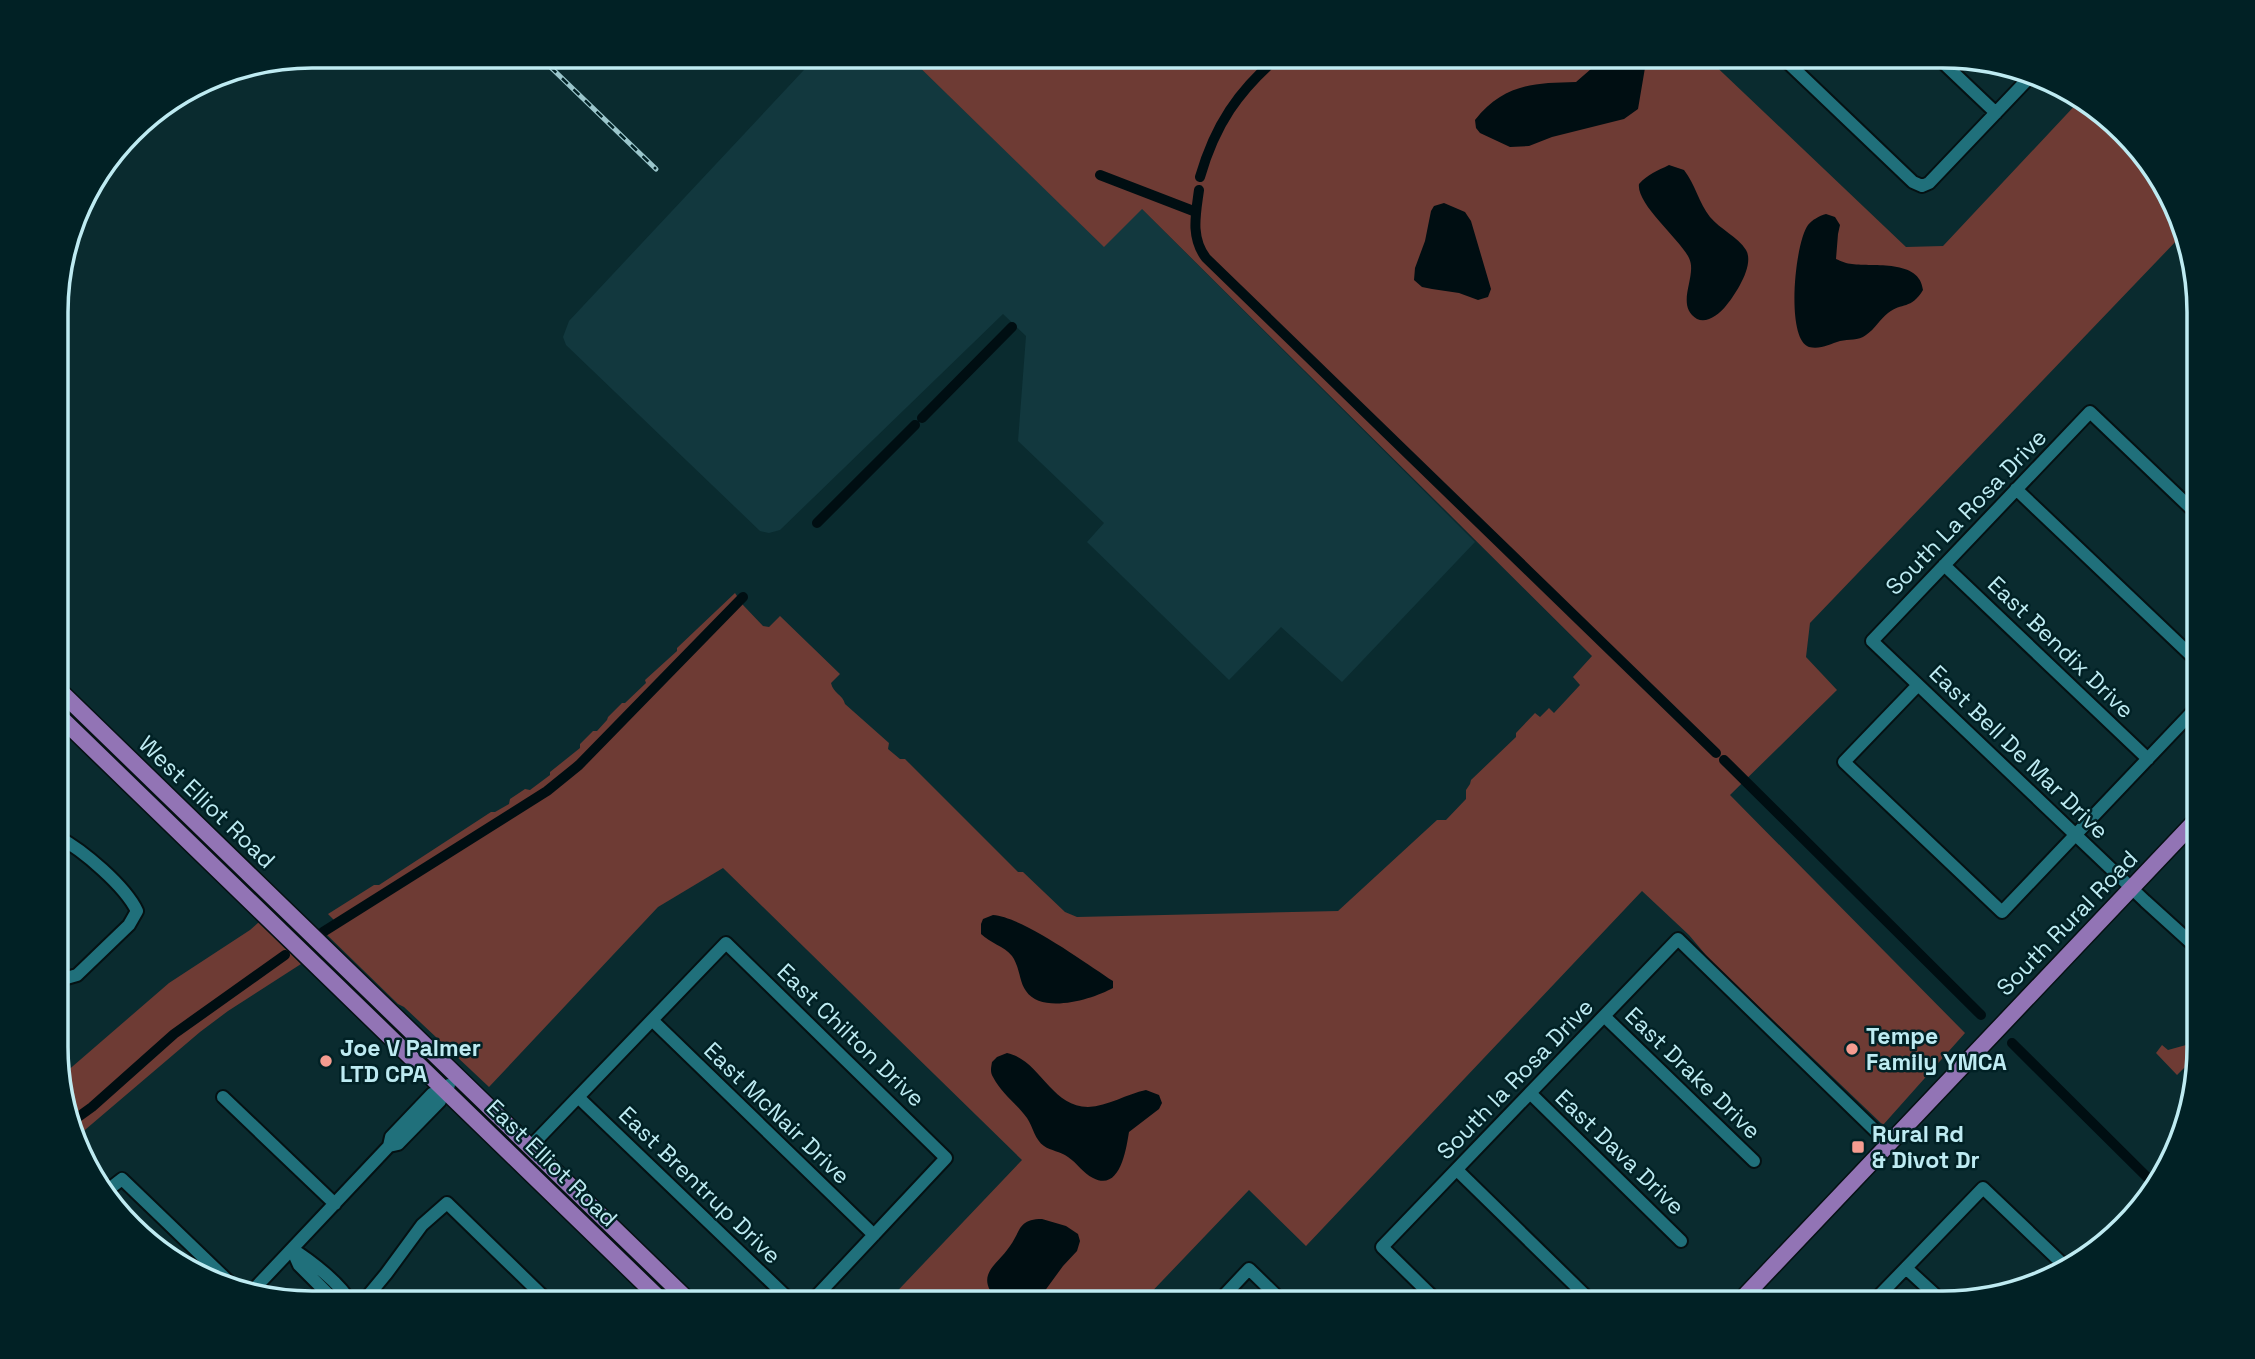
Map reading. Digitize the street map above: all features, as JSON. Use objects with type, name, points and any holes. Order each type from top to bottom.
[{"type":"main road","name":"West Elliot Road","points":[[68,712],[287,939]]},
{"type":"main road","name":"West Elliot Road","points":[[68,712],[324,948]]},
{"type":"main road","name":"South Rural Road","points":[[1750,1290],[2186,832]]},
{"type":"main road","name":"East Elliot Road","points":[[287,939],[651,1291]]},
{"type":"main road","name":"East Elliot Road","points":[[324,948],[678,1291]]},
{"type":"street","points":[[1794,68],[1913,182],[1922,186],[1929,183],[2024,83]]},
{"type":"street","points":[[1949,68],[1996,113]]},
{"type":"street","name":"South La Rosa Drive","points":[[1872,641],[2090,412],[2186,504]]},
{"type":"street","points":[[2016,489],[2186,651]]},
{"type":"street","name":"East Bendix Drive","points":[[1944,565],[2148,759]]},
{"type":"street","name":"East Bell De Mar Drive","points":[[1872,641],[2186,937]]},
{"type":"street","points":[[1918,685],[1844,762],[2002,912],[2186,720]]},
{"type":"street","points":[[68,842],[130,898],[137,911],[129,925],[77,975],[68,977]]},
{"type":"street","name":"South la Rosa Drive","points":[[1426,1290],[1382,1247],[1678,939],[1889,1144]]},
{"type":"street","name":"East Chilton Drive","points":[[652,1020],[726,943],[946,1158],[874,1235]]},
{"type":"street","name":"East Drake Drive","points":[[1604,1016],[1754,1161]]},
{"type":"street","points":[[530,1147],[652,1020]]},
{"type":"street","name":"East McNair Drive","points":[[652,1020],[874,1235]]},
{"type":"street","points":[[259,1284],[389,1146],[391,1137],[430,1096],[443,1090],[457,1076]]},
{"type":"street","name":"East Dava Drive","points":[[1530,1093],[1681,1241]]},
{"type":"street","points":[[223,1097],[335,1204]]},
{"type":"street","name":"East Brentrup Drive","points":[[578,1097],[780,1291]]},
{"type":"street","points":[[1457,1170],[1580,1290]]},
{"type":"street","points":[[112,1186],[122,1179],[218,1272]]},
{"type":"street","points":[[1885,1290],[1983,1188],[2059,1261]]},
{"type":"street","points":[[372,1291],[422,1225],[447,1203],[537,1291]]},
{"type":"street","points":[[822,1291],[874,1235]]},
{"type":"street","points":[[292,1249],[306,1257],[330,1291]]},
{"type":"street","points":[[1906,1268],[1929,1290]]},
{"type":"street","points":[[1229,1290],[1249,1269],[1271,1290]]},
{"type":"street","points":[[326,1284],[335,1291]]},
{"type":"shaded area","points":[[806,68],[920,68],[1104,246],[1141,208],[1475,542],[1342,682],[1281,627],[1229,680],[1087,542],[1104,523],[1018,441],[1026,336],[1003,314],[780,530],[769,533],[760,531],[566,345],[563,337],[569,321]]},
{"type":"shaded area","points":[[920,68],[1718,68],[1906,247],[1943,246],[2073,107],[2115,140],[2136,164],[2154,191],[2176,242],[1810,623],[1806,657],[1837,690],[1730,795],[1965,1033],[1883,1125],[1710,960],[1689,935],[1642,891],[1306,1246],[1249,1190],[1153,1290],[898,1291],[1022,1160],[723,868],[658,907],[489,1087],[326,934],[339,925],[328,914],[374,885],[379,885],[491,812],[509,804],[510,799],[525,789],[530,790],[550,775],[550,772],[580,748],[580,744],[593,731],[597,731],[677,648],[735,593],[763,626],[769,627],[780,616],[840,674],[831,683],[834,689],[845,704],[889,743],[888,749],[900,759],[905,759],[1018,872],[1023,872],[1065,912],[1077,917],[1338,911],[1437,820],[1446,820],[1466,799],[1466,790],[1471,780],[1516,737],[1516,733],[1535,713],[1540,717],[1549,708],[1554,713],[1580,685],[1573,677],[1592,656],[1142,209],[1104,247]]},
{"type":"shaded area","points":[[1592,68],[1645,68],[1638,109],[1624,119],[1552,137],[1529,146],[1510,147],[1480,133],[1476,128],[1475,120],[1508,92],[1546,83],[1576,82]]},
{"type":"shaded area","points":[[1669,165],[1684,170],[1710,217],[1738,241],[1748,256],[1743,280],[1734,295],[1720,313],[1705,320],[1697,319],[1687,306],[1691,273],[1689,258],[1651,211],[1640,192],[1639,184],[1642,181]]},
{"type":"shaded area","points":[[1444,203],[1465,212],[1471,221],[1491,289],[1488,297],[1478,300],[1459,293],[1422,287],[1414,280],[1431,211],[1434,206]]},
{"type":"shaded area","points":[[1826,214],[1835,217],[1840,225],[1836,259],[1850,264],[1905,269],[1920,280],[1923,290],[1910,303],[1888,313],[1863,337],[1813,348],[1802,340],[1797,327],[1796,269],[1803,235],[1808,225]]},
{"type":"shaded area","points":[[993,915],[1021,924],[1054,942],[1113,981],[1113,988],[1068,1003],[1044,1002],[1034,998],[1026,991],[1012,956],[981,934],[983,919]]},
{"type":"shaded area","points":[[259,922],[301,964],[200,1032],[84,1131],[69,1069],[169,983]]},
{"type":"shaded area","points":[[2162,1045],[2168,1050],[2186,1045],[2185,1067],[2177,1075],[2156,1053]]},
{"type":"shaded area","points":[[1007,1053],[1028,1064],[1064,1100],[1075,1105],[1095,1106],[1146,1090],[1159,1095],[1162,1103],[1159,1109],[1129,1132],[1120,1167],[1110,1179],[1102,1181],[1093,1178],[1062,1153],[1047,1148],[1036,1137],[1027,1118],[996,1083],[991,1073],[992,1062]]},
{"type":"shaded area","points":[[1042,1219],[1066,1226],[1078,1234],[1080,1241],[1077,1251],[1045,1291],[990,1291],[987,1278],[990,1272],[1021,1227]]},
{"type":"waterway","points":[[1200,177],[1221,125],[1240,96],[1265,68]]},
{"type":"waterway","points":[[1100,175],[1196,212]]},
{"type":"waterway","points":[[1199,190],[1196,233],[1206,258],[1716,753]]},
{"type":"waterway","points":[[922,418],[1012,327]]},
{"type":"waterway","points":[[817,523],[915,425]]},
{"type":"waterway","points":[[323,932],[547,791],[579,765],[743,597]]},
{"type":"waterway","points":[[1724,760],[1981,1015]]},
{"type":"waterway","points":[[79,1116],[174,1034],[285,955]]},
{"type":"waterway","points":[[2012,1043],[2148,1178]]},
{"type":"railway","points":[[551,68],[656,169]]},
{"type":"place","name":"Tempe Family YMCA","points":[[1852,1049]]},
{"type":"place","name":"Joe V Palmer LTD CPA","points":[[326,1061]]},
{"type":"place","name":"Rural Rd & Divot Dr","points":[[1858,1147]]}]
